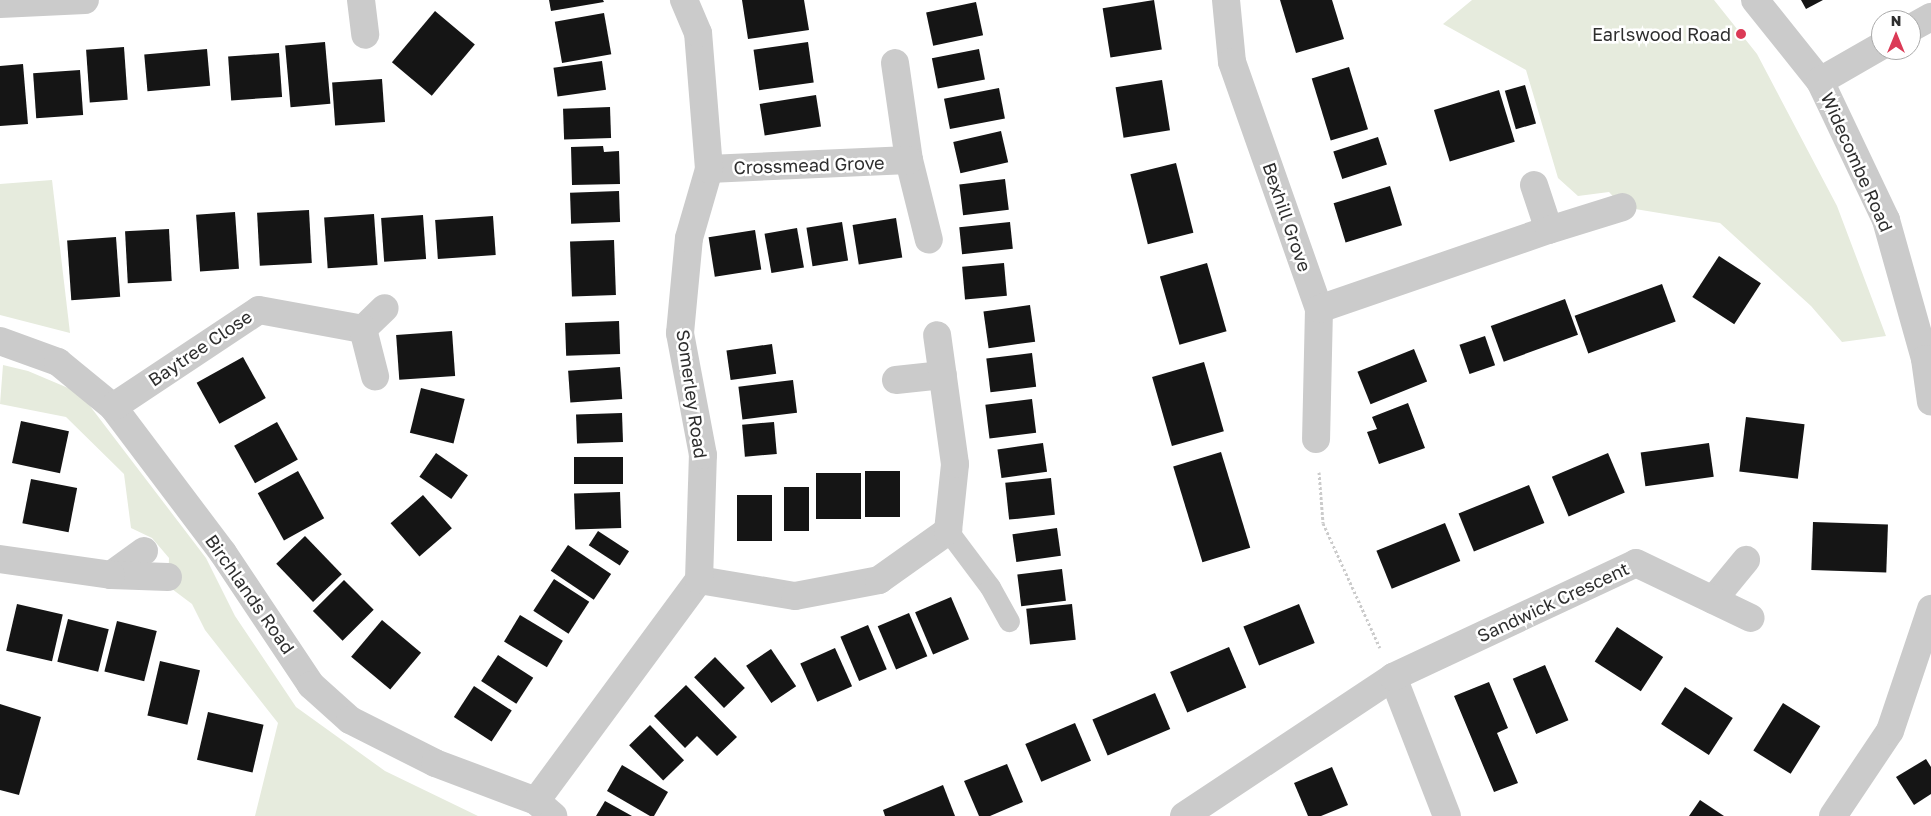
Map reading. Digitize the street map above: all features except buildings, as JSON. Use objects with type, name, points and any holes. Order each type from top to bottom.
[{"type":"street","points":[[0,4],[85,0]]},
{"type":"street","points":[[361,0],[365,35]]},
{"type":"street","name":"Somerley Road","points":[[684,0],[698,33],[709,169],[688,238],[680,333],[703,455],[699,580]]},
{"type":"street","name":"Bexhill Grove","points":[[1226,0],[1232,62],[1319,309],[1316,438]]},
{"type":"street","name":"Widecombe Road","points":[[1756,0],[1820,81],[1886,220],[1925,359],[1931,402]]},
{"type":"street","points":[[1820,81],[1871,52]]},
{"type":"street","name":"Crossmead Grove","points":[[894,63],[909,160],[929,240]]},
{"type":"street","name":"Crossmead Grove","points":[[709,169],[909,160]]},
{"type":"street","points":[[1534,185],[1549,230]]},
{"type":"street","points":[[1319,309],[1549,230],[1623,208]]},
{"type":"street","points":[[375,376],[363,329],[385,308]]},
{"type":"street","name":"Baytree Close","points":[[114,407],[259,310],[363,329]]},
{"type":"street","points":[[544,808],[699,580],[795,596],[879,580],[948,531],[955,464],[937,335]]},
{"type":"street","name":"Birchlands Road","points":[[0,341],[58,362],[114,407],[223,553],[311,686],[350,720],[435,763],[544,808]]},
{"type":"street","points":[[896,380],[943,375]]},
{"type":"street","points":[[111,575],[144,551]]},
{"type":"street","points":[[0,559],[111,575],[168,577]]},
{"type":"street","points":[[1713,600],[1746,560]]},
{"type":"street","name":"Sandwick Crescent","points":[[1184,816],[1393,678],[1636,563],[1751,618]]},
{"type":"street","points":[[1834,816],[1890,731],[1931,612]]},
{"type":"street","points":[[1393,678],[1447,816]]},
{"type":"lane","points":[[948,531],[990,587],[1009,621]]},
{"type":"path","points":[[1316,438],[1323,523],[1393,678]]},
{"type":"shaded area","points":[[1472,0],[1714,0],[1757,54],[1837,206],[1886,336],[1842,342],[1811,306],[1720,223],[1623,207],[1609,192],[1578,196],[1558,178],[1526,70],[1443,24]]},
{"type":"shaded area","points":[[52,180],[70,333],[0,315],[0,184]]},
{"type":"shaded area","points":[[3,365],[28,371],[80,393],[206,558],[235,616],[296,707],[385,771],[478,816],[255,816],[278,723],[205,630],[192,604],[168,586],[169,558],[152,538],[131,528],[124,474],[66,417],[0,404]]},
{"type":"place","name":"Earlswood Road","points":[[1741,34]]}]
